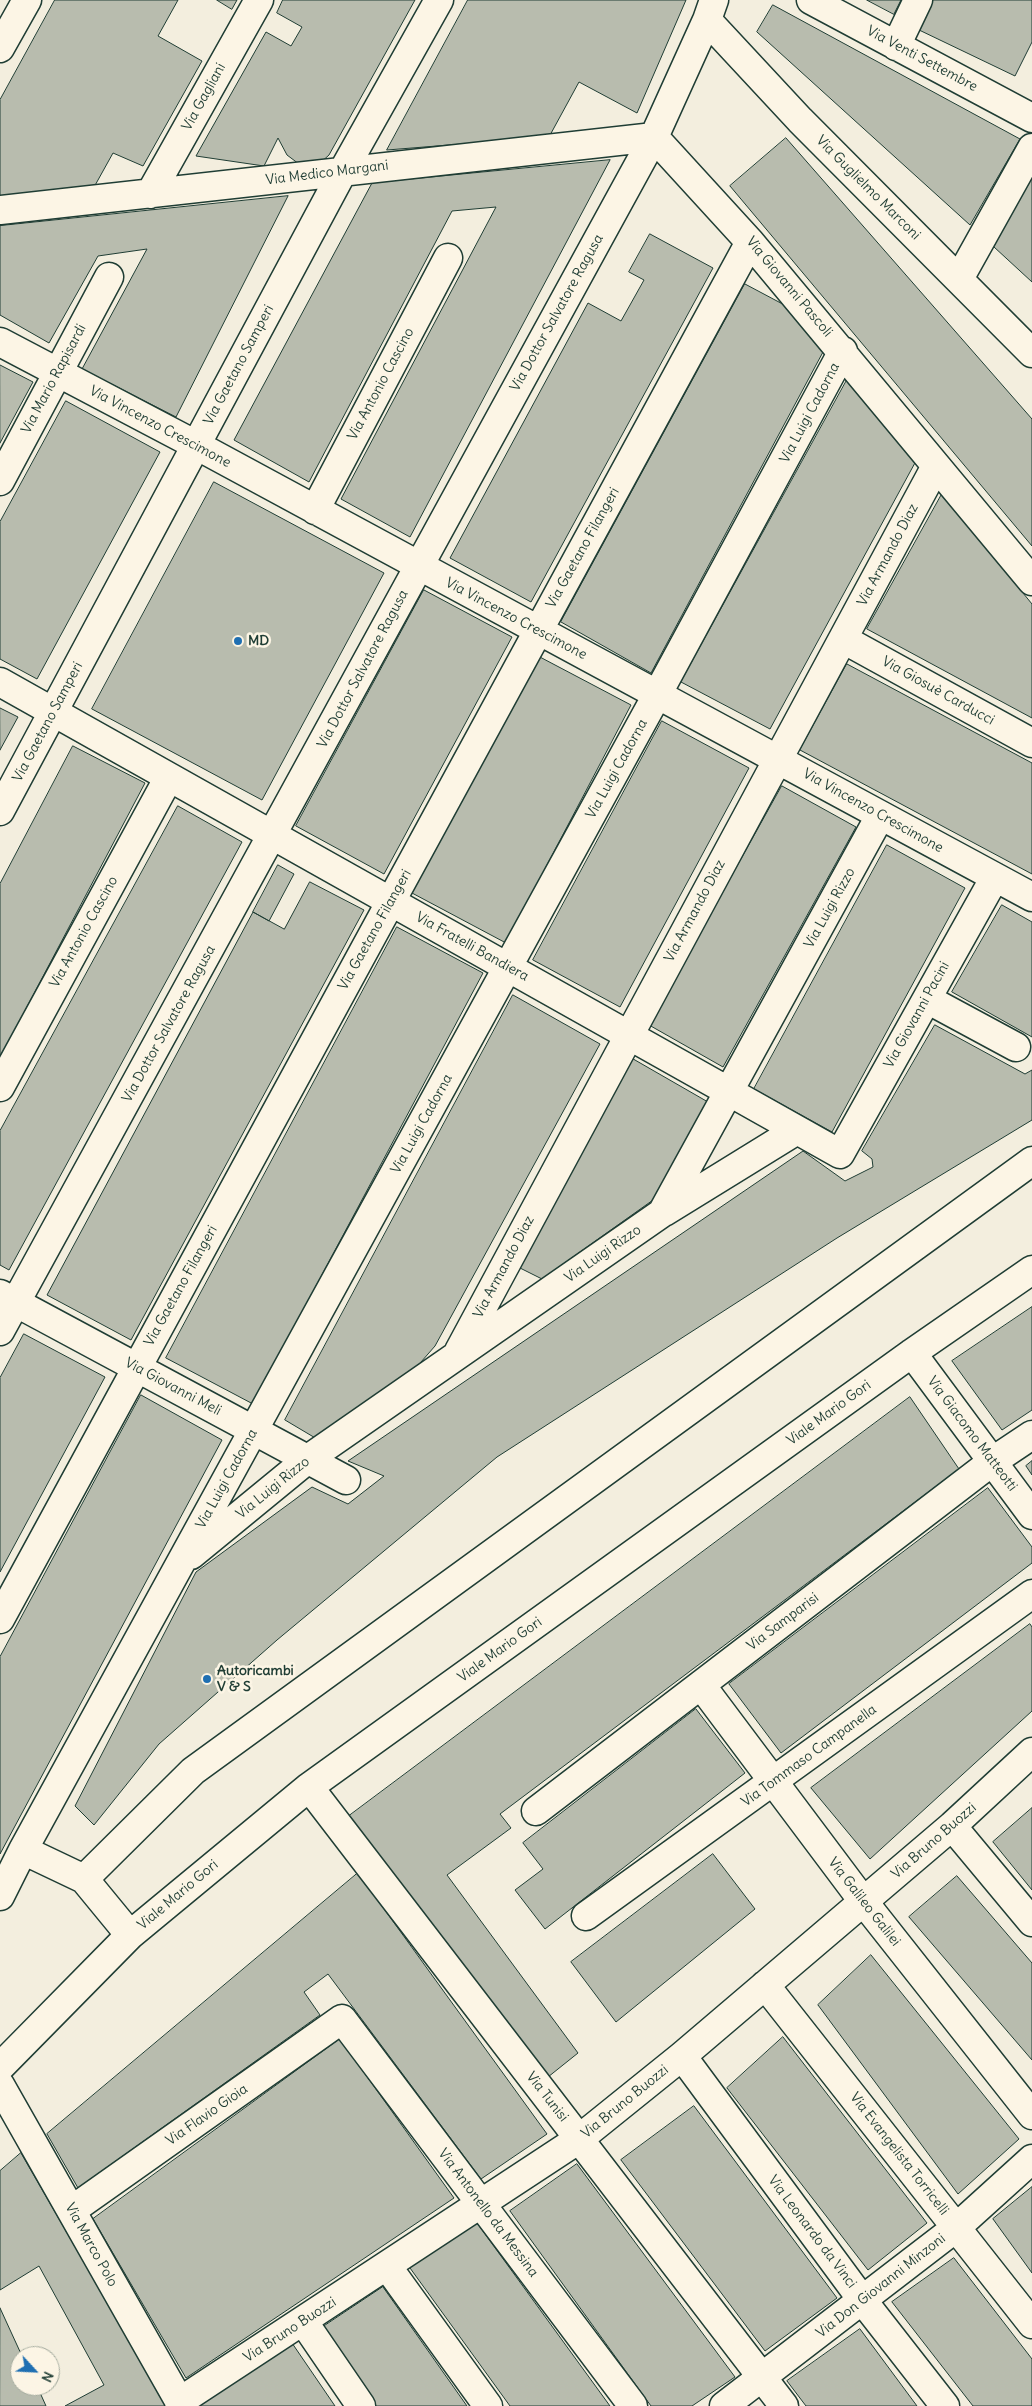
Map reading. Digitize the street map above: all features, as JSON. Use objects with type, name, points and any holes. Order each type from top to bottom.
[{"type":"street","points":[[0,48],[27,0]]},
{"type":"street","name":"Via Gagliani","points":[[150,194],[259,0]]},
{"type":"street","name":"Via Gaetano Samperi","points":[[0,811],[343,171],[439,0]]},
{"type":"street","name":"Via Venti Settembre","points":[[811,0],[1032,118]]},
{"type":"street","points":[[896,46],[918,0]]},
{"type":"street","name":"Via Dottor Salvatore Ragusa","points":[[0,1332],[8,1298],[272,835],[654,137],[710,10]]},
{"type":"street","name":"Via Guglielmo Marconi","points":[[710,10],[800,120],[1032,354]]},
{"type":"street","name":"Via Medico Margani","points":[[0,210],[654,137]]},
{"type":"street","name":"Via Giovanni Pascoli","points":[[654,137],[750,242],[843,351],[1032,581]]},
{"type":"street","points":[[958,279],[1032,148]]},
{"type":"street","name":"Via Gaetano Filangeri","points":[[0,1618],[750,242]]},
{"type":"street","name":"Via Antonio Cascino","points":[[315,510],[448,258]]},
{"type":"street","name":"Via Mario Rapisardi","points":[[0,481],[109,277]]},
{"type":"street","name":"Via Vincenzo Crescimone","points":[[0,342],[57,374],[196,445],[1032,897]]},
{"type":"street","name":"Via Luigi Cadorna","points":[[0,1896],[23,1850],[658,695],[843,351]]},
{"type":"street","name":"Via Armando Diaz","points":[[456,1356],[936,466]]},
{"type":"street","name":"Via Giosuè Carducci","points":[[843,639],[1032,743]]},
{"type":"street","name":"Via Fratelli Bandiera","points":[[0,682],[840,1154]]},
{"type":"street","name":"Via Antonio Cascino","points":[[0,1087],[169,777]]},
{"type":"street","name":"Via Luigi Rizzo","points":[[180,1564],[308,1459],[662,1213],[880,816]]},
{"type":"street","name":"Via Giovanni Pacini","points":[[840,1154],[995,877]]},
{"type":"street","points":[[927,999],[1016,1047]]},
{"type":"street","points":[[662,1213],[797,1130]]},
{"type":"street","points":[[84,1879],[193,1771],[1032,1161]]},
{"type":"street","name":"Viale Mario Gori","points":[[0,2067],[130,1935],[309,1787],[912,1353],[1032,1270]]},
{"type":"street","name":"Via Giovanni Meli","points":[[8,1298],[346,1480]]},
{"type":"street","name":"Via Giacomo Matteotti","points":[[912,1353],[1032,1515]]},
{"type":"street","name":"Via Samparisi","points":[[536,1811],[993,1460],[1032,1435]]},
{"type":"street","name":"Via Tommaso Campanella","points":[[586,1916],[1032,1594]]},
{"type":"street","name":"Via Galileo Galilei","points":[[701,1684],[863,1902],[1032,2115]]},
{"type":"street","name":"Via Bruno Buozzi","points":[[180,2404],[580,2139],[682,2056],[952,1826],[1031,1756]]},
{"type":"street","name":"Via Tunisi","points":[[309,1787],[784,2406]]},
{"type":"street","points":[[952,1826],[1032,1922]]},
{"type":"street","points":[[23,1850],[84,1879],[130,1935]]},
{"type":"street","name":"Via Evangelista Torricelli","points":[[765,1985],[1032,2324]]},
{"type":"street","name":"Via Antonello da Messina","points":[[342,2019],[633,2406]]},
{"type":"street","name":"Via Flavio Gioia","points":[[72,2210],[342,2019]]},
{"type":"street","name":"Via Leonardo da Vinci","points":[[682,2056],[863,2301],[945,2406]]},
{"type":"street","name":"Via Marco Polo","points":[[0,2085],[180,2404]]},
{"type":"street","name":"Via Don Giovanni Minzoni","points":[[724,2406],[957,2227],[1032,2159]]},
{"type":"street","points":[[388,2266],[488,2406]]},
{"type":"street","points":[[303,2321],[361,2406]]},
{"type":"building","points":[[55,0],[178,0],[158,36],[202,61],[143,166],[113,153],[93,189],[0,200],[0,100]]},
{"type":"building","points":[[217,0],[237,0],[232,9]]},
{"type":"building","points":[[283,0],[415,0],[329,155],[319,164],[299,164],[287,155],[278,138],[264,166],[196,156],[266,32],[291,46],[302,27],[277,13]]},
{"type":"building","points":[[468,0],[686,0],[637,113],[579,82],[549,137],[387,150]]},
{"type":"building","points":[[867,0],[901,0],[894,14]]},
{"type":"building","points":[[931,0],[1032,0],[1032,42],[1015,76],[917,29]]},
{"type":"building","points":[[773,5],[1020,139],[970,225],[757,32]]},
{"type":"building","points":[[786,138],[1032,419],[1032,546],[730,186]]},
{"type":"building","points":[[610,160],[410,537],[341,499],[496,207],[452,211],[309,482],[234,440],[372,183]]},
{"type":"building","points":[[1032,176],[1032,282],[994,247]]},
{"type":"building","points":[[288,196],[176,417],[82,369],[147,249],[98,256],[49,343],[0,315],[0,226]]},
{"type":"building","points":[[650,234],[713,268],[531,602],[450,558],[588,303],[621,321],[644,280],[629,272]]},
{"type":"building","points":[[745,284],[792,309],[823,352],[651,673],[561,622]]},
{"type":"building","points":[[0,365],[33,382],[0,443]]},
{"type":"building","points":[[847,380],[916,461],[770,729],[681,682]]},
{"type":"building","points":[[66,401],[160,452],[37,679],[0,659],[0,522]]},
{"type":"building","name":"MD","points":[[214,482],[384,573],[262,800],[92,709]]},
{"type":"building","points":[[942,494],[1032,604],[1032,718],[867,629]]},
{"type":"building","points":[[424,590],[512,637],[384,874],[296,826]]},
{"type":"building","points":[[538,656],[631,705],[506,943],[412,893]]},
{"type":"building","points":[[847,664],[1032,763],[1032,874],[800,750]]},
{"type":"building","points":[[0,708],[18,717],[0,750]]},
{"type":"building","points":[[662,721],[749,768],[620,1007],[533,960]]},
{"type":"building","points":[[73,746],[145,783],[0,1058],[0,884]]},
{"type":"building","points":[[782,786],[856,827],[723,1067],[649,1025]]},
{"type":"building","points":[[178,806],[242,842],[9,1270],[0,1265],[0,1131]]},
{"type":"building","points":[[887,845],[965,888],[832,1132],[754,1089]]},
{"type":"building","points":[[278,865],[294,874],[269,921],[253,912]]},
{"type":"building","points":[[310,882],[364,910],[131,1340],[47,1295],[253,912],[284,929]]},
{"type":"building","points":[[1002,905],[1032,922],[1032,1037],[952,992]]},
{"type":"building","points":[[397,927],[483,973],[253,1404],[166,1358]]},
{"type":"building","points":[[513,995],[600,1044],[435,1346],[414,1370],[317,1439],[285,1420]]},
{"type":"building","points":[[935,1025],[1025,1074],[1032,1070],[1032,1120],[837,1238],[497,1457],[277,1640],[159,1744],[94,1825],[75,1806],[196,1572],[312,1487],[348,1504],[384,1476],[348,1461],[803,1151],[845,1181],[873,1167],[872,1159],[862,1151]]},
{"type":"building","points":[[628,1056],[708,1102],[653,1200],[542,1279],[520,1268]]},
{"type":"building","points":[[1032,1307],[1032,1410],[1002,1430],[952,1361]]},
{"type":"building","points":[[24,1334],[105,1377],[0,1572],[0,1378]]},
{"type":"building","points":[[141,1395],[222,1440],[0,1854],[0,1657]]},
{"type":"building","points":[[910,1397],[959,1469],[500,1814],[511,1828],[447,1875],[578,2053],[548,2077],[349,1816]]},
{"type":"building","points":[[1032,1461],[1032,1475],[1026,1466]]},
{"type":"building","points":[[988,1488],[1032,1547],[1032,1563],[781,1753],[729,1684]]},
{"type":"building","points":[[1030,1624],[1032,1627],[1032,1711],[870,1859],[811,1788]]},
{"type":"building","points":[[696,1709],[745,1773],[545,1929],[515,1890],[543,1869],[523,1843]]},
{"type":"building","points":[[1032,1808],[1032,1890],[993,1842]]},
{"type":"building","points":[[713,1854],[755,1909],[616,2022],[571,1962]]},
{"type":"building","points":[[358,1873],[547,2134],[481,2179],[328,1974],[304,1992],[320,2015],[78,2188],[47,2134]]},
{"type":"building","points":[[957,1876],[1032,1963],[1032,2060],[909,1917]]},
{"type":"building","points":[[871,1955],[1019,2139],[958,2194],[818,2005]]},
{"type":"building","points":[[783,2037],[927,2223],[868,2270],[727,2088]]},
{"type":"building","points":[[340,2039],[454,2198],[186,2378],[93,2219]]},
{"type":"building","points":[[694,2106],[837,2298],[765,2351],[621,2160]]},
{"type":"building","points":[[21,2153],[167,2406],[65,2406],[104,2385],[39,2266],[0,2290],[0,2171]]},
{"type":"building","points":[[577,2164],[735,2377],[692,2406],[651,2406],[510,2211]]},
{"type":"building","points":[[1032,2187],[1032,2273],[993,2219]]},
{"type":"building","points":[[477,2223],[610,2406],[510,2406],[410,2268]]},
{"type":"building","points":[[954,2258],[1032,2359],[1032,2406],[973,2406],[892,2302]]},
{"type":"building","points":[[383,2287],[467,2406],[374,2406],[320,2329]]},
{"type":"building","points":[[0,2308],[17,2346],[10,2346],[10,2396],[42,2396],[46,2406],[0,2406]]},
{"type":"building","points":[[860,2329],[917,2406],[806,2406],[787,2381]]},
{"type":"building","points":[[292,2343],[335,2406],[197,2406]]},
{"type":"place","name":"MD","points":[[238,641]]},
{"type":"place","name":"Autoricambi V & S","points":[[207,1679]]}]
